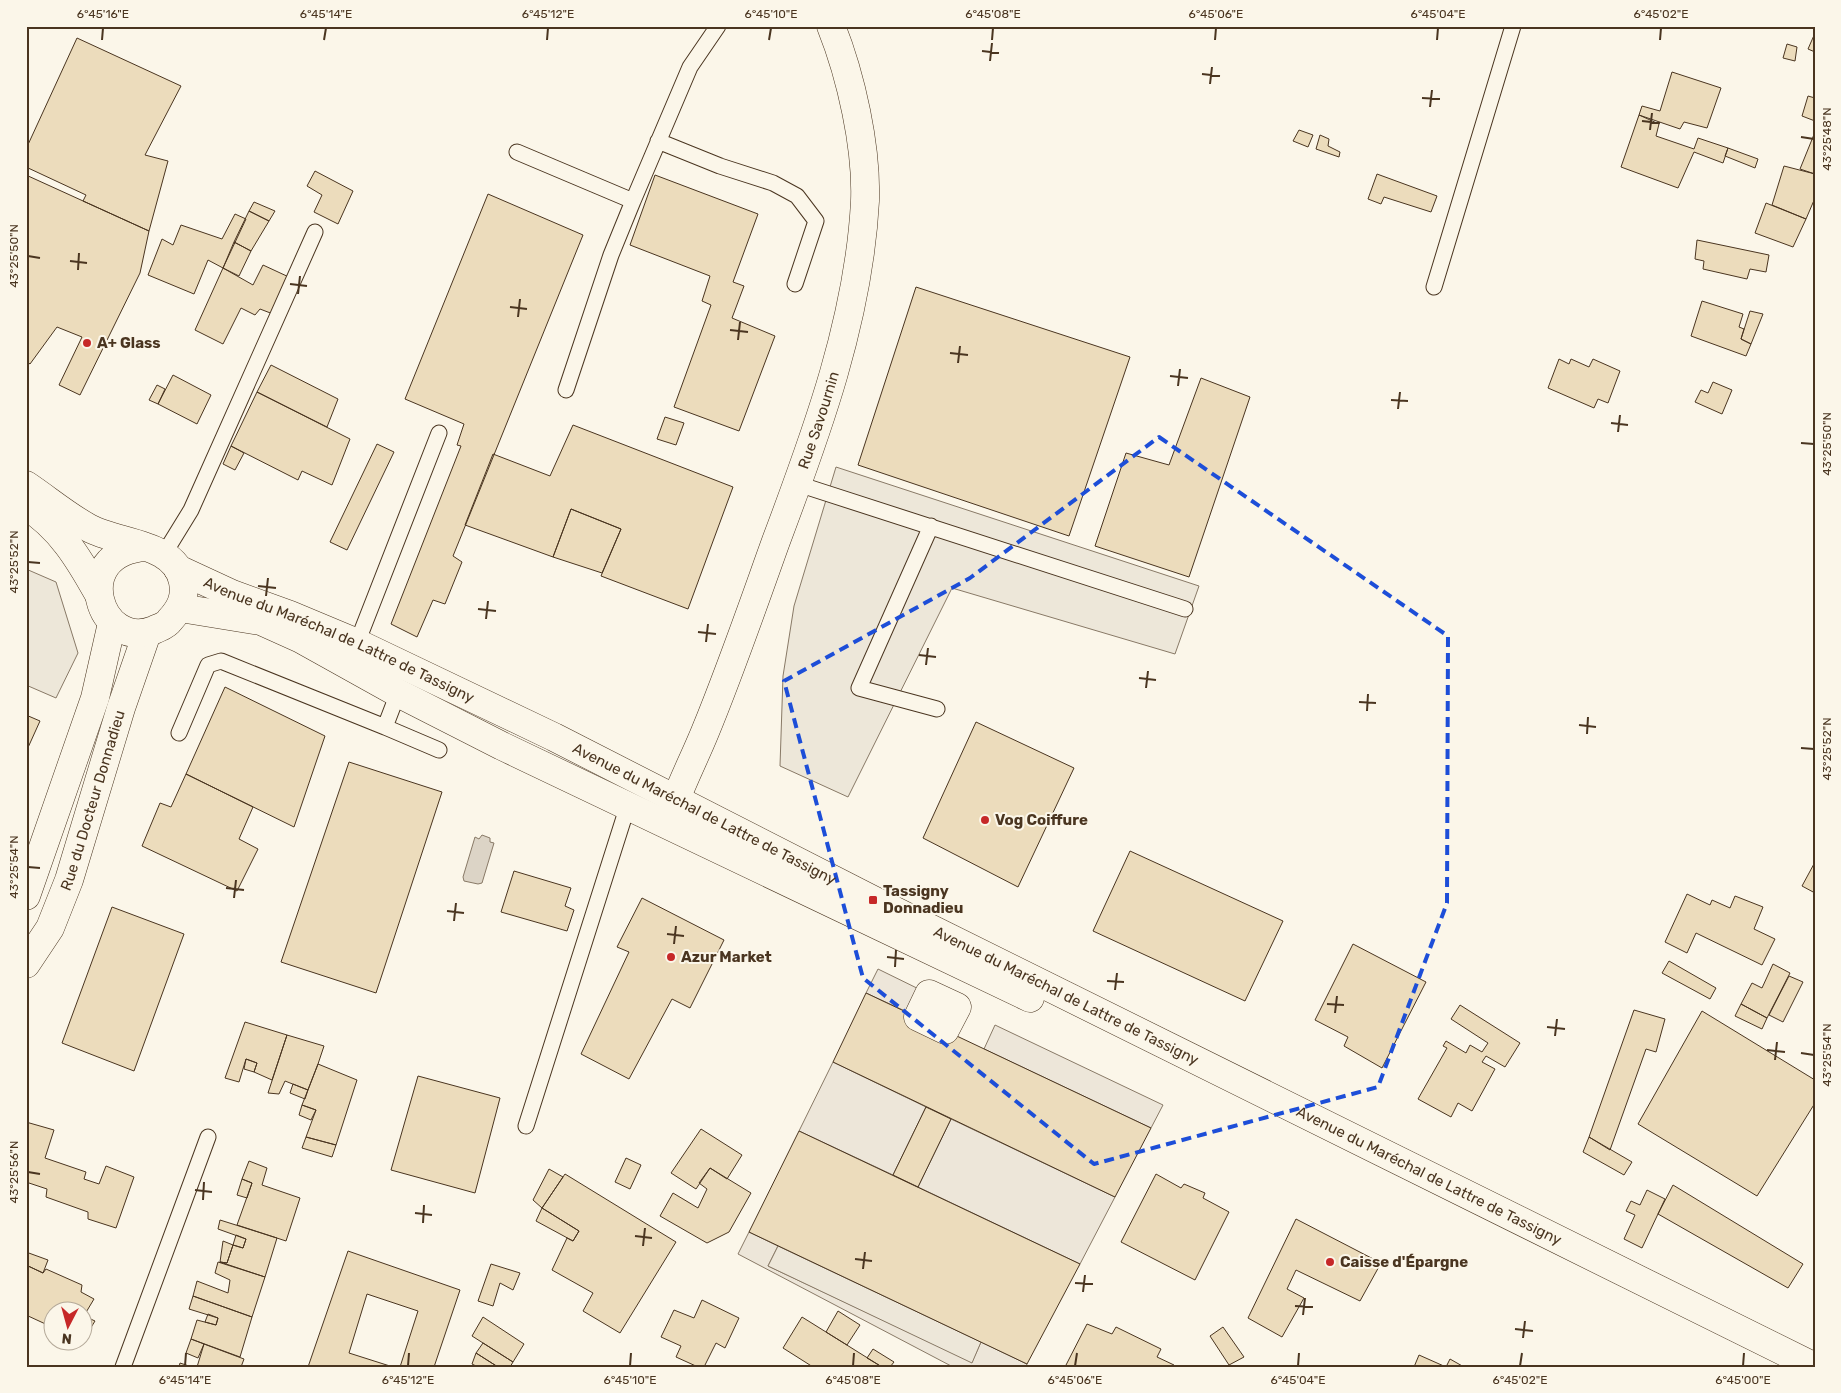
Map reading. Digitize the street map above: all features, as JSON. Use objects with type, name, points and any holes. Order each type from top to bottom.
[{"type":"main road","name":"Rue Savournin","points":[[676,798],[706,731],[798,484],[835,369],[848,319],[858,265],[865,199],[861,140],[847,72],[831,26]]},
{"type":"main road","name":"Avenue du Maréchal de Lattre de Tassigny","points":[[26,485],[90,529],[162,557],[232,594],[290,615],[357,644],[676,798],[882,904],[1815,1367]]},
{"type":"main road","points":[[26,506],[53,528],[77,555],[98,593],[102,609],[112,623],[129,632],[148,632],[167,625],[180,608],[184,596],[183,582],[162,557],[130,548],[116,554],[106,565],[100,578],[98,593]]},
{"type":"main road","name":"Avenue du Maréchal de Lattre de Tassigny","points":[[180,608],[261,621],[302,639],[398,693],[502,746],[1368,1161],[1552,1257],[1773,1367]]},
{"type":"main road","name":"Rue du Docteur Donnadieu","points":[[26,896],[92,706],[112,623]]},
{"type":"main road","name":"Rue du Docteur Donnadieu","points":[[26,964],[50,928],[69,880],[121,708],[148,632]]},
{"type":"lane","points":[[566,390],[611,255],[658,142],[690,67],[718,26]]},
{"type":"lane","points":[[1434,287],[1513,26]]},
{"type":"lane","points":[[658,142],[720,166],[773,183],[798,196],[816,221],[795,284]]},
{"type":"lane","points":[[517,152],[633,202]]},
{"type":"lane","points":[[162,557],[191,510],[315,232]]},
{"type":"lane","points":[[357,644],[439,433]]},
{"type":"lane","points":[[798,484],[1185,608]]},
{"type":"lane","points":[[931,526],[859,688],[937,709]]},
{"type":"lane","points":[[179,733],[208,665],[221,661],[439,750]]},
{"type":"lane","points":[[385,727],[398,693]]},
{"type":"lane","points":[[526,1126],[628,805],[676,798]]},
{"type":"lane","points":[[123,1367],[208,1137]]},
{"type":"highlighted area","points":[[1159,437],[1448,636],[1447,903],[1378,1087],[1094,1164],[863,978],[784,681],[970,578]]},
{"type":"shaded area","points":[[836,467],[1199,586],[1175,654],[952,588],[848,797],[780,766],[783,676],[794,606]]},
{"type":"shaded area","points":[[26,569],[56,582],[78,653],[56,698],[26,685]]},
{"type":"shaded area","points":[[482,835],[490,838],[490,842],[494,843],[482,883],[464,881],[463,877],[475,837],[479,839]]},
{"type":"shaded area","points":[[878,969],[929,994],[918,1017],[866,993]]},
{"type":"shaded area","points":[[995,1025],[1163,1105],[1151,1128],[984,1049]]},
{"type":"shaded area","points":[[833,1062],[926,1107],[893,1175],[799,1131]]},
{"type":"shaded area","points":[[951,1119],[1115,1197],[1080,1264],[918,1187]]},
{"type":"shaded area","points":[[749,1232],[778,1246],[768,1266],[972,1362],[981,1342],[1027,1364],[1026,1367],[953,1367],[738,1254]]},
{"type":"shaded area","points":[[778,1246],[981,1342],[972,1363],[768,1266]]},
{"type":"building","points":[[1815,33],[1815,52],[1808,49]]},
{"type":"building","points":[[77,38],[181,86],[145,155],[168,161],[149,231],[83,201],[86,195],[26,167],[26,149]]},
{"type":"building","points":[[1787,44],[1797,47],[1795,61],[1783,58]]},
{"type":"building","points":[[1672,72],[1721,88],[1707,128],[1684,122],[1680,129],[1639,115],[1642,106],[1660,111]]},
{"type":"building","points":[[1808,96],[1815,98],[1815,121],[1802,116]]},
{"type":"building","points":[[1639,115],[1659,124],[1656,136],[1694,149],[1698,138],[1728,148],[1723,163],[1694,152],[1678,188],[1621,167]]},
{"type":"building","points":[[1299,130],[1313,135],[1308,147],[1293,141]]},
{"type":"building","points":[[1815,132],[1815,174],[1800,169]]},
{"type":"building","points":[[1320,135],[1329,139],[1328,146],[1340,152],[1339,157],[1316,149]]},
{"type":"building","points":[[1728,148],[1758,159],[1755,168],[1725,156]]},
{"type":"building","points":[[1784,166],[1815,174],[1815,198],[1806,219],[1772,205]]},
{"type":"building","points":[[315,171],[353,191],[338,224],[314,212],[322,195],[307,186]]},
{"type":"building","points":[[1377,174],[1437,196],[1431,212],[1384,197],[1381,204],[1368,199]]},
{"type":"building","points":[[26,175],[149,231],[140,273],[80,395],[59,385],[82,337],[57,327],[30,364],[26,361]]},
{"type":"building","points":[[655,175],[758,214],[733,282],[744,286],[732,318],[775,336],[739,431],[674,407],[711,305],[702,301],[710,276],[630,245]]},
{"type":"building","points":[[488,194],[583,235],[453,556],[462,562],[445,604],[433,600],[417,637],[391,624],[461,446],[457,445],[464,424],[405,399]]},
{"type":"building","points":[[254,202],[275,211],[269,221],[249,211]]},
{"type":"building","points":[[1766,203],[1806,219],[1793,247],[1755,233]]},
{"type":"building","points":[[249,211],[269,221],[251,251],[234,242]]},
{"type":"building","points":[[235,214],[246,219],[223,268],[208,260],[194,294],[148,275],[162,239],[173,245],[181,225],[222,239]]},
{"type":"building","points":[[1697,240],[1769,255],[1766,272],[1750,269],[1747,279],[1703,269],[1704,261],[1695,259]]},
{"type":"building","points":[[234,242],[251,251],[239,276],[223,268]]},
{"type":"building","points":[[263,265],[291,278],[273,314],[260,309],[255,315],[241,308],[223,344],[195,330],[223,268],[253,285]]},
{"type":"building","points":[[916,287],[1130,357],[1069,536],[858,465]]},
{"type":"building","points":[[1702,301],[1743,314],[1739,327],[1744,329],[1741,339],[1751,344],[1746,356],[1691,336]]},
{"type":"building","points":[[1750,311],[1763,314],[1751,344],[1741,339]]},
{"type":"building","points":[[1559,359],[1569,364],[1571,359],[1589,367],[1593,359],[1620,371],[1608,403],[1598,399],[1594,408],[1548,388]]},
{"type":"building","points":[[271,365],[338,399],[327,427],[257,392]]},
{"type":"building","points":[[173,375],[211,395],[197,424],[158,404]]},
{"type":"building","points":[[1201,378],[1250,397],[1189,577],[1095,546],[1126,453],[1169,465]]},
{"type":"building","points":[[1713,382],[1732,390],[1722,414],[1695,402],[1701,390],[1708,393]]},
{"type":"building","points":[[157,385],[165,389],[158,404],[149,400]]},
{"type":"building","points":[[257,392],[350,439],[332,485],[302,471],[298,480],[231,446]]},
{"type":"building","points":[[665,417],[684,423],[676,445],[657,439]]},
{"type":"building","points":[[573,425],[733,487],[688,609],[601,576],[621,529],[571,509],[553,557],[465,525],[493,454],[550,476]]},
{"type":"building","points":[[377,444],[394,452],[347,550],[330,542]]},
{"type":"building","points":[[231,446],[244,453],[235,470],[223,464]]},
{"type":"building","points":[[571,509],[621,529],[602,573],[553,557]]},
{"type":"building","points":[[225,687],[325,736],[294,827],[186,774]]},
{"type":"building","points":[[26,715],[40,721],[26,752]]},
{"type":"building","points":[[976,722],[1074,768],[1018,887],[923,838]]},
{"type":"building","points":[[349,762],[442,792],[376,993],[281,962]]},
{"type":"building","points":[[186,774],[253,807],[239,839],[258,849],[237,891],[142,846],[160,803],[171,807]]},
{"type":"building","points":[[1130,851],[1283,921],[1245,1001],[1093,931]]},
{"type":"building","points":[[1815,862],[1815,893],[1802,886]]},
{"type":"building","points":[[514,871],[571,888],[565,906],[574,910],[567,931],[501,912]]},
{"type":"building","points":[[1687,894],[1710,905],[1712,900],[1730,908],[1735,896],[1763,907],[1754,929],[1775,939],[1762,965],[1696,933],[1687,953],[1665,942]]},
{"type":"building","points":[[642,898],[724,940],[690,1008],[672,999],[629,1079],[581,1054],[629,952],[617,947]]},
{"type":"building","points":[[112,907],[184,934],[134,1071],[62,1043]]},
{"type":"building","points":[[1353,944],[1426,982],[1382,1068],[1344,1046],[1348,1037],[1315,1020]]},
{"type":"building","points":[[1669,961],[1716,988],[1710,999],[1662,973]]},
{"type":"building","points":[[1773,964],[1790,973],[1767,1018],[1741,1004],[1752,983],[1762,988]]},
{"type":"building","points":[[1789,976],[1803,982],[1783,1022],[1769,1015]]},
{"type":"building","points":[[866,993],[1151,1128],[1115,1197],[833,1062]]},
{"type":"building","points":[[1741,1004],[1767,1018],[1762,1029],[1735,1016]]},
{"type":"building","points":[[1460,1005],[1520,1043],[1505,1067],[1486,1056],[1482,1062],[1495,1069],[1472,1111],[1458,1103],[1451,1117],[1418,1099],[1447,1048],[1443,1046],[1446,1041],[1466,1053],[1470,1045],[1482,1052],[1488,1043],[1451,1019]]},
{"type":"building","points":[[1634,1010],[1665,1019],[1656,1052],[1646,1049],[1610,1150],[1589,1137]]},
{"type":"building","points":[[1702,1011],[1815,1080],[1815,1103],[1757,1196],[1638,1124]]},
{"type":"building","points":[[245,1022],[287,1035],[272,1080],[254,1072],[257,1063],[246,1059],[239,1082],[225,1078]]},
{"type":"building","points":[[287,1035],[324,1046],[308,1090],[285,1081],[279,1094],[268,1093]]},
{"type":"building","points":[[246,1059],[257,1063],[254,1072],[244,1069]]},
{"type":"building","points":[[318,1064],[357,1080],[336,1145],[306,1137],[316,1110],[302,1105]]},
{"type":"building","points":[[418,1076],[500,1098],[475,1193],[391,1170]]},
{"type":"building","points":[[293,1084],[308,1090],[305,1099],[290,1093]]},
{"type":"building","points":[[302,1105],[316,1110],[311,1120],[299,1115]]},
{"type":"building","points":[[926,1107],[951,1119],[918,1187],[893,1175]]},
{"type":"building","points":[[26,1122],[54,1130],[45,1158],[86,1172],[84,1179],[99,1184],[106,1166],[134,1177],[116,1228],[88,1219],[88,1212],[46,1197],[47,1189],[26,1182]]},
{"type":"building","points":[[701,1129],[742,1155],[727,1179],[710,1168],[696,1189],[671,1173]]},
{"type":"building","points":[[799,1131],[1080,1264],[1027,1364],[749,1232]]},
{"type":"building","points":[[306,1137],[336,1145],[332,1157],[302,1148]]},
{"type":"building","points":[[1589,1137],[1632,1162],[1624,1175],[1583,1152]]},
{"type":"building","points":[[626,1158],[641,1165],[630,1189],[615,1182]]},
{"type":"building","points":[[249,1161],[267,1168],[262,1185],[300,1198],[286,1241],[237,1225],[252,1183],[242,1179]]},
{"type":"building","points":[[710,1168],[751,1193],[729,1232],[707,1243],[660,1216],[673,1193],[698,1208],[707,1189],[699,1183]]},
{"type":"building","points":[[549,1169],[563,1177],[542,1208],[533,1200]]},
{"type":"building","points":[[565,1174],[676,1242],[620,1333],[583,1311],[593,1293],[552,1270],[567,1238],[573,1241],[579,1231],[542,1208]]},
{"type":"building","points":[[1156,1174],[1181,1188],[1184,1184],[1205,1193],[1203,1198],[1229,1212],[1195,1280],[1121,1242]]},
{"type":"building","points":[[242,1179],[252,1183],[247,1198],[237,1195]]},
{"type":"building","points":[[1673,1185],[1803,1264],[1788,1288],[1658,1214]]},
{"type":"building","points":[[1647,1190],[1665,1199],[1642,1248],[1624,1239],[1635,1215],[1626,1211],[1631,1201],[1640,1205]]},
{"type":"building","points":[[542,1208],[579,1231],[573,1241],[536,1221]]},
{"type":"building","points":[[1296,1219],[1381,1263],[1360,1301],[1296,1270],[1287,1289],[1304,1298],[1282,1337],[1248,1318]]},
{"type":"building","points":[[220,1220],[277,1238],[265,1277],[220,1262],[227,1263],[233,1245],[243,1248],[246,1239],[218,1229]]},
{"type":"building","points":[[236,1235],[246,1239],[243,1248],[233,1245]]},
{"type":"building","points":[[223,1241],[233,1245],[227,1263],[220,1262]]},
{"type":"building","points":[[348,1251],[460,1290],[434,1367],[400,1367],[418,1311],[367,1294],[349,1353],[393,1367],[308,1367]]},
{"type":"building","points":[[26,1252],[48,1260],[43,1273],[26,1265]]},
{"type":"building","points":[[218,1262],[265,1277],[252,1317],[193,1296],[197,1281],[228,1293],[230,1280],[215,1273]]},
{"type":"building","points":[[491,1264],[520,1273],[513,1290],[500,1283],[493,1306],[478,1301]]},
{"type":"building","points":[[26,1265],[43,1273],[46,1269],[82,1285],[81,1292],[94,1299],[92,1302],[92,1300],[42,1300],[42,1322],[26,1315]]},
{"type":"building","points":[[193,1296],[252,1317],[240,1357],[191,1339],[197,1320],[216,1325],[218,1318],[189,1309]]},
{"type":"building","points":[[702,1300],[739,1318],[725,1348],[716,1343],[704,1367],[698,1367],[676,1357],[681,1346],[661,1337],[674,1310],[694,1318]]},
{"type":"building","points":[[838,1311],[860,1325],[847,1345],[826,1332]]},
{"type":"building","points":[[208,1314],[218,1318],[216,1325],[205,1322]]},
{"type":"building","points":[[483,1317],[524,1344],[513,1362],[472,1336]]},
{"type":"building","points":[[802,1317],[882,1367],[813,1367],[783,1348]]},
{"type":"building","points":[[1087,1324],[1112,1334],[1116,1327],[1161,1349],[1157,1357],[1174,1365],[1173,1367],[1065,1367]]},
{"type":"building","points":[[1223,1327],[1244,1357],[1229,1365],[1210,1336]]},
{"type":"building","points":[[191,1339],[204,1344],[198,1358],[186,1353]]},
{"type":"building","points":[[483,1343],[513,1362],[510,1367],[498,1367],[476,1353]]},
{"type":"building","points":[[204,1344],[244,1359],[241,1367],[197,1367]]},
{"type":"building","points":[[873,1349],[894,1362],[890,1367],[882,1367],[867,1358]]},
{"type":"building","points":[[476,1353],[498,1367],[478,1367],[472,1364]]},
{"type":"building","points":[[1419,1355],[1446,1367],[1414,1367]]},
{"type":"building","points":[[1450,1359],[1464,1367],[1446,1367]]},
{"type":"building","points":[[180,1363],[192,1367],[179,1367]]},
{"type":"place","name":"A+ Glass","points":[[87,343]]},
{"type":"place","name":"Vog Coiffure","points":[[985,820]]},
{"type":"place","name":"Tassigny Donnadieu","points":[[873,900]]},
{"type":"place","name":"Azur Market","points":[[671,957]]},
{"type":"place","name":"Caisse d'Épargne","points":[[1330,1262]]}]
